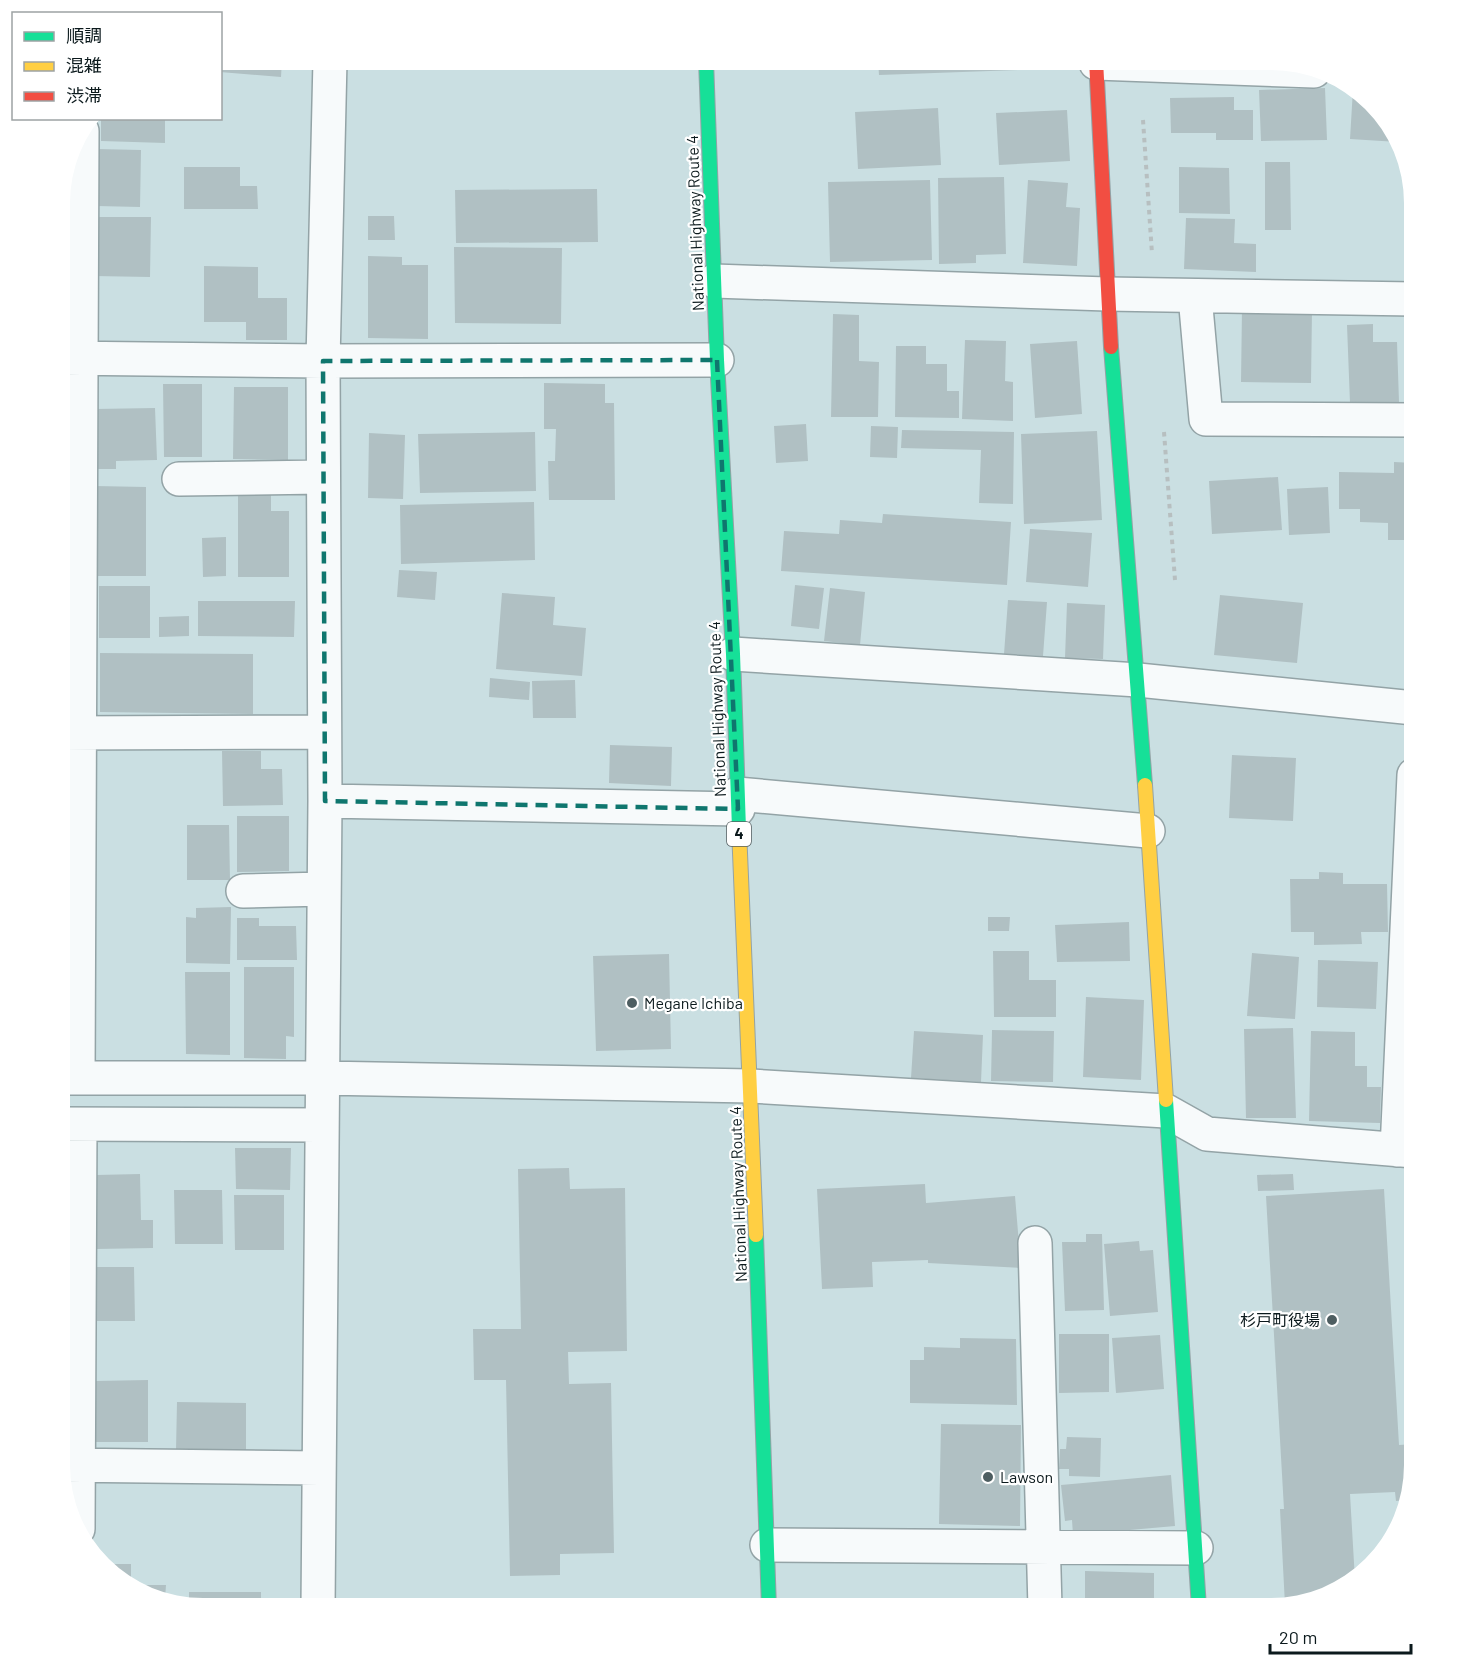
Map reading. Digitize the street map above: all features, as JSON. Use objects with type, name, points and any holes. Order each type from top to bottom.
[{"type":"main road","name":"National Highway Route 4","points":[[706,70],[717,360],[733,654],[737,802],[751,1086],[769,1598]]},
{"type":"main road","points":[[1096,71],[1107,294],[1138,680],[1198,1598]]},
{"type":"street","points":[[318,1598],[324,889],[323,361],[330,70]]},
{"type":"street","points":[[71,426],[71,358],[81,153]]},
{"type":"street","points":[[714,280],[1107,294],[1404,299]]},
{"type":"street","points":[[1195,296],[1206,419],[1404,420]]},
{"type":"street","points":[[71,358],[323,361],[717,360]]},
{"type":"street","points":[[179,479],[323,477]]},
{"type":"street","points":[[733,654],[1138,680],[1404,707]]},
{"type":"street","points":[[71,733],[324,732]]},
{"type":"street","points":[[324,801],[737,802],[1148,831]]},
{"type":"street","points":[[243,891],[324,889]]},
{"type":"street","points":[[70,1078],[322,1078],[751,1086],[1166,1112],[1207,1134],[1404,1150]]},
{"type":"street","points":[[70,1124],[322,1125]]},
{"type":"street","points":[[1035,1243],[1045,1598]]},
{"type":"street","points":[[70,1465],[319,1468]]},
{"type":"street","points":[[766,1545],[1196,1548]]},
{"type":"highlighted area","points":[[717,360],[738,809],[325,801],[323,361]]},
{"type":"building","points":[[222,70],[281,70],[281,77],[222,72]]},
{"type":"building","points":[[879,71],[995,71],[879,75]]},
{"type":"building","points":[[1325,88],[1327,140],[1261,141],[1259,90]]},
{"type":"building","points":[[1234,97],[1234,110],[1253,110],[1253,140],[1216,140],[1216,133],[1171,133],[1170,98]]},
{"type":"building","points":[[1352,99],[1376,123],[1388,141],[1350,139]]},
{"type":"building","points":[[938,108],[941,165],[858,169],[855,112]]},
{"type":"building","points":[[1067,110],[1070,161],[999,165],[996,113]]},
{"type":"building","points":[[101,120],[165,120],[165,143],[101,141]]},
{"type":"building","points":[[97,149],[141,150],[140,207],[97,206]]},
{"type":"building","points":[[1265,162],[1290,162],[1291,230],[1265,230]]},
{"type":"building","points":[[184,167],[240,167],[240,186],[257,186],[258,209],[184,209]]},
{"type":"building","points":[[1179,167],[1229,168],[1230,214],[1179,213]]},
{"type":"building","points":[[1004,177],[1006,254],[976,255],[976,263],[939,264],[938,178]]},
{"type":"building","points":[[930,180],[932,260],[830,262],[828,182]]},
{"type":"building","points":[[1028,180],[1068,183],[1066,207],[1080,208],[1077,266],[1023,263]]},
{"type":"building","points":[[597,189],[598,242],[456,243],[455,190]]},
{"type":"building","points":[[368,216],[394,216],[395,240],[368,240]]},
{"type":"building","points":[[95,217],[151,217],[150,277],[94,276]]},
{"type":"building","points":[[1186,218],[1235,219],[1234,243],[1256,244],[1256,272],[1184,269]]},
{"type":"building","points":[[454,247],[562,248],[561,324],[455,323]]},
{"type":"building","points":[[368,256],[402,257],[402,265],[428,265],[428,339],[368,338]]},
{"type":"building","points":[[204,266],[258,267],[258,298],[287,298],[287,340],[246,340],[246,322],[204,322]]},
{"type":"building","points":[[1242,308],[1312,310],[1311,383],[1241,382]]},
{"type":"building","points":[[833,314],[859,315],[859,361],[879,362],[878,417],[831,417]]},
{"type":"building","points":[[1373,324],[1373,342],[1397,342],[1399,402],[1350,403],[1347,325]]},
{"type":"building","points":[[965,340],[1006,341],[1005,381],[1013,382],[1013,421],[962,419]]},
{"type":"building","points":[[1077,341],[1082,414],[1035,418],[1030,344]]},
{"type":"building","points":[[896,346],[926,346],[926,364],[947,364],[947,391],[959,391],[959,418],[895,417]]},
{"type":"building","points":[[544,383],[605,384],[605,403],[614,403],[615,500],[549,500],[548,461],[555,461],[556,429],[544,429]]},
{"type":"building","points":[[163,384],[202,384],[202,457],[164,457]]},
{"type":"building","points":[[234,387],[288,387],[288,460],[233,459]]},
{"type":"building","points":[[155,408],[157,460],[116,461],[116,469],[96,469],[95,409]]},
{"type":"building","points":[[806,424],[808,461],[776,463],[774,426]]},
{"type":"building","points":[[871,426],[898,427],[897,458],[870,457]]},
{"type":"building","points":[[902,430],[1014,432],[1013,504],[979,503],[981,450],[901,448]]},
{"type":"building","points":[[1097,431],[1102,520],[1024,524],[1021,434]]},
{"type":"building","points":[[535,432],[536,491],[420,493],[418,434]]},
{"type":"building","points":[[369,433],[405,435],[403,499],[368,498]]},
{"type":"building","points":[[1394,462],[1404,462],[1404,540],[1388,540],[1388,523],[1360,522],[1360,509],[1339,509],[1339,472],[1394,473]]},
{"type":"building","points":[[1278,477],[1282,530],[1212,534],[1209,481]]},
{"type":"building","points":[[95,486],[146,487],[146,576],[94,576]]},
{"type":"building","points":[[1328,487],[1330,533],[1289,535],[1287,489]]},
{"type":"building","points":[[238,492],[271,492],[271,511],[289,511],[289,577],[238,577]]},
{"type":"building","points":[[534,502],[535,560],[401,564],[400,505]]},
{"type":"building","points":[[883,514],[1011,522],[1007,585],[781,571],[784,531],[839,534],[840,520],[882,523]]},
{"type":"building","points":[[1030,529],[1092,533],[1088,587],[1026,582]]},
{"type":"building","points":[[226,537],[226,576],[203,577],[202,538]]},
{"type":"building","points":[[399,570],[437,572],[435,600],[397,597]]},
{"type":"building","points":[[795,585],[824,588],[819,629],[791,626]]},
{"type":"building","points":[[99,586],[150,586],[150,638],[99,638]]},
{"type":"building","points":[[830,588],[865,592],[860,645],[824,641]]},
{"type":"building","points":[[502,593],[555,597],[553,625],[586,628],[582,676],[496,669]]},
{"type":"building","points":[[1220,595],[1303,603],[1297,663],[1214,655]]},
{"type":"building","points":[[1008,600],[1047,602],[1043,656],[1004,654]]},
{"type":"building","points":[[198,601],[295,601],[294,637],[198,636]]},
{"type":"building","points":[[1067,603],[1105,605],[1103,659],[1065,658]]},
{"type":"building","points":[[189,616],[189,636],[159,637],[159,617]]},
{"type":"building","points":[[100,653],[253,654],[253,714],[100,712]]},
{"type":"building","points":[[490,678],[530,682],[529,700],[489,697]]},
{"type":"building","points":[[575,680],[576,718],[533,718],[532,681]]},
{"type":"building","points":[[610,745],[672,747],[671,786],[609,783]]},
{"type":"building","points":[[222,751],[261,751],[261,769],[282,769],[283,805],[223,806]]},
{"type":"building","points":[[1232,755],[1296,758],[1293,821],[1229,818]]},
{"type":"building","points":[[237,816],[289,816],[289,871],[237,872]]},
{"type":"building","points":[[187,825],[229,825],[230,880],[187,880]]},
{"type":"building","points":[[1319,872],[1343,873],[1343,884],[1387,884],[1388,932],[1361,932],[1362,944],[1314,945],[1314,932],[1291,932],[1290,879],[1319,879]]},
{"type":"building","points":[[231,907],[230,964],[186,963],[186,917],[196,918],[196,908]]},
{"type":"building","points":[[988,917],[1010,917],[1009,931],[988,931]]},
{"type":"building","points":[[237,918],[259,918],[259,926],[296,926],[297,960],[237,960]]},
{"type":"building","points":[[1129,922],[1130,961],[1057,962],[1055,925]]},
{"type":"building","points":[[993,951],[1029,951],[1029,980],[1056,980],[1056,1017],[994,1017]]},
{"type":"building","points":[[1252,953],[1299,957],[1295,1019],[1247,1016]]},
{"type":"building","name":"Megane Ichiba","points":[[669,954],[671,1049],[596,1051],[593,956]]},
{"type":"building","points":[[1318,960],[1378,962],[1376,1009],[1317,1007]]},
{"type":"building","points":[[244,967],[294,967],[294,1037],[286,1036],[286,1059],[244,1058]]},
{"type":"building","points":[[185,972],[230,972],[230,1055],[186,1054]]},
{"type":"building","points":[[1086,997],[1144,1000],[1141,1080],[1083,1077]]},
{"type":"building","points":[[1293,1028],[1296,1118],[1246,1118],[1244,1029]]},
{"type":"building","points":[[992,1030],[1054,1031],[1053,1082],[991,1081]]},
{"type":"building","points":[[914,1031],[983,1035],[981,1082],[911,1078]]},
{"type":"building","points":[[1311,1031],[1355,1032],[1355,1066],[1367,1066],[1367,1087],[1381,1087],[1380,1123],[1309,1121]]},
{"type":"building","points":[[235,1148],[291,1148],[290,1190],[236,1189]]},
{"type":"building","points":[[569,1168],[570,1189],[625,1188],[627,1351],[568,1352],[569,1384],[611,1383],[614,1553],[560,1554],[560,1575],[510,1576],[506,1380],[474,1380],[473,1329],[521,1329],[518,1169]]},
{"type":"building","points":[[140,1174],[141,1220],[153,1220],[153,1248],[96,1249],[96,1175]]},
{"type":"building","points":[[1293,1174],[1294,1190],[1258,1191],[1257,1175]]},
{"type":"building","points":[[925,1184],[926,1203],[1015,1196],[1021,1268],[928,1263],[928,1260],[872,1262],[873,1287],[822,1289],[817,1189]]},
{"type":"building","name":"杉戸町役場","points":[[1384,1189],[1399,1445],[1404,1445],[1404,1464],[1398,1501],[1395,1492],[1350,1494],[1354,1567],[1329,1584],[1305,1593],[1285,1596],[1280,1509],[1284,1509],[1266,1196]]},
{"type":"building","points":[[174,1190],[222,1190],[223,1244],[175,1244]]},
{"type":"building","points":[[234,1195],[284,1195],[284,1250],[235,1250]]},
{"type":"building","points":[[1086,1234],[1102,1234],[1104,1310],[1065,1311],[1062,1242],[1086,1242]]},
{"type":"building","points":[[1139,1241],[1140,1251],[1153,1250],[1158,1312],[1110,1316],[1104,1244]]},
{"type":"building","points":[[95,1267],[134,1267],[135,1321],[96,1321]]},
{"type":"building","points":[[1059,1334],[1109,1334],[1109,1392],[1059,1393]]},
{"type":"building","points":[[1160,1335],[1164,1389],[1116,1393],[1112,1338]]},
{"type":"building","points":[[960,1338],[1016,1339],[1017,1405],[910,1403],[910,1360],[924,1360],[924,1347],[960,1348]]},
{"type":"building","points":[[148,1380],[148,1442],[95,1442],[95,1381]]},
{"type":"building","points":[[177,1402],[246,1403],[246,1451],[176,1450]]},
{"type":"building","points":[[941,1424],[1021,1425],[1020,1526],[939,1524]]},
{"type":"building","points":[[1067,1437],[1101,1438],[1100,1477],[1069,1476],[1069,1469],[1059,1469],[1060,1449],[1066,1449]]},
{"type":"building","points":[[1171,1475],[1175,1526],[1073,1535],[1072,1520],[1065,1521],[1061,1485]]},
{"type":"building","points":[[116,1564],[131,1564],[131,1576]]},
{"type":"building","points":[[1085,1571],[1154,1573],[1154,1598],[1085,1598]]},
{"type":"building","points":[[148,1585],[166,1585],[166,1592]]},
{"type":"building","points":[[189,1592],[261,1592],[261,1598],[189,1596]]},
{"type":"traffic: fast","points":[[706,70],[717,360],[733,654],[739,829]]},
{"type":"traffic: fast","points":[[1111,347],[1145,785]]},
{"type":"traffic: fast","points":[[1166,1100],[1198,1598]]},
{"type":"traffic: fast","points":[[756,1235],[769,1598]]},
{"type":"traffic: slow","points":[[1145,785],[1166,1100]]},
{"type":"traffic: slow","points":[[739,829],[756,1235]]},
{"type":"traffic: jam","points":[[1097,71],[1111,347]]},
{"type":"place","name":"Megane Ichiba","points":[[632,1003]]},
{"type":"place","name":"杉戸町役場","points":[[1332,1320]]},
{"type":"place","name":"Lawson","points":[[988,1477]]}]
